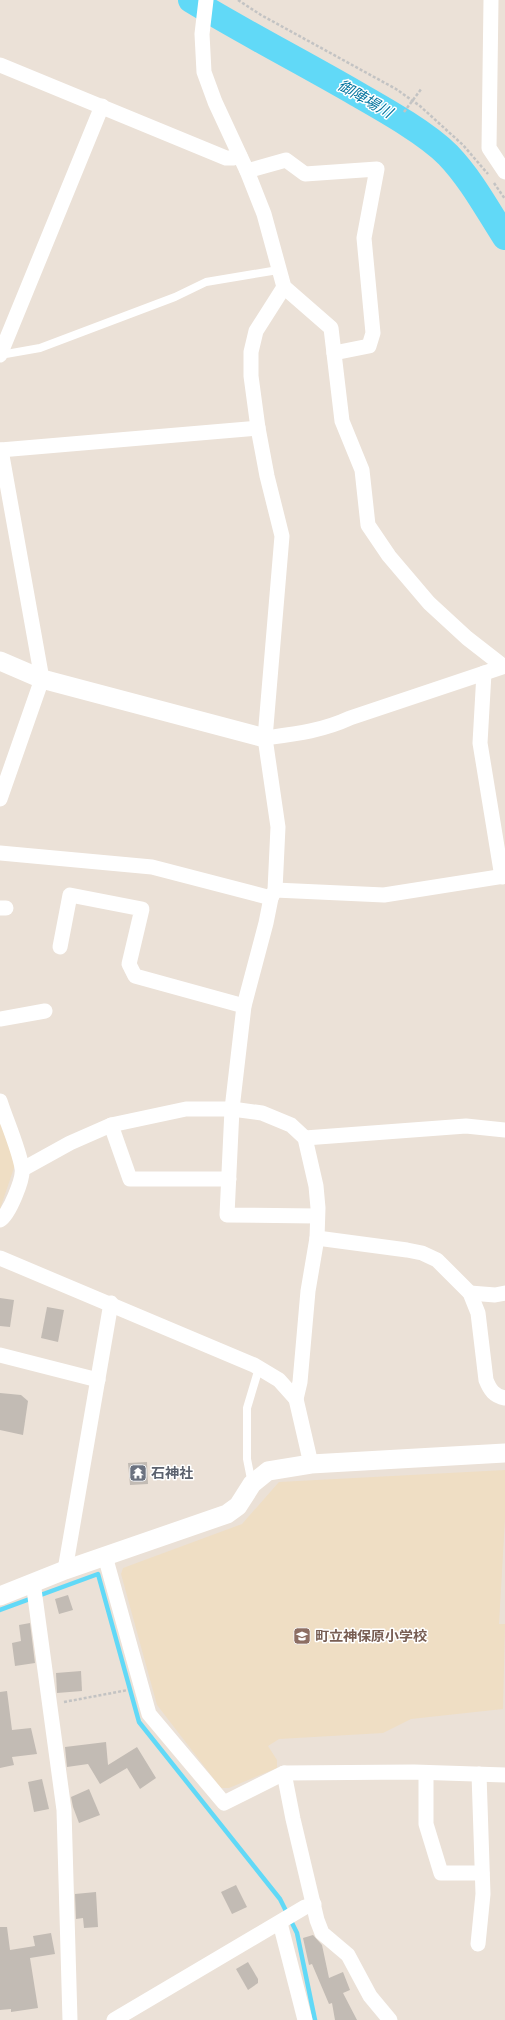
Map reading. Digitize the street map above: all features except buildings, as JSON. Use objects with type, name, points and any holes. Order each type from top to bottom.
[{"type":"street","points":[[206,0],[202,34],[204,72],[215,102],[247,171],[264,214],[278,270],[284,287],[331,328],[342,420],[362,470],[368,525],[389,556],[429,602],[467,638],[504,666]]},
{"type":"street","points":[[491,0],[488,148],[505,172]]},
{"type":"street","points":[[0,65],[226,158],[240,156]]},
{"type":"street","points":[[0,355],[102,106]]},
{"type":"street","points":[[247,171],[286,160],[305,174],[376,169],[364,238],[373,333],[369,346],[334,353]]},
{"type":"street","points":[[284,287],[256,331],[250,352],[251,376],[258,428],[267,476],[282,536],[265,738],[278,827],[273,894],[244,1006],[232,1109],[227,1215],[317,1216]]},
{"type":"street","points":[[0,799],[42,679],[0,450],[258,428]]},
{"type":"street","points":[[0,661],[42,679],[265,738],[304,733],[330,727],[350,718],[504,666]]},
{"type":"street","points":[[0,853],[152,867],[273,894],[384,895],[503,876],[480,743],[484,673]]},
{"type":"street","points":[[60,947],[70,895],[142,909],[129,964],[135,976],[244,1006]]},
{"type":"street","points":[[0,1020],[45,1011]]},
{"type":"street","points":[[0,1101],[3,1117],[23,1169],[12,1205],[4,1218],[0,1220]]},
{"type":"street","points":[[23,1169],[70,1143],[111,1125],[186,1109],[232,1109],[262,1113],[291,1125],[305,1138],[316,1186],[317,1238],[308,1291],[300,1382],[296,1399],[311,1464]]},
{"type":"street","points":[[111,1125],[130,1179],[229,1179]]},
{"type":"street","points":[[305,1138],[466,1126],[505,1130]]},
{"type":"street","points":[[317,1238],[422,1253],[437,1260],[470,1293],[478,1313],[486,1380],[490,1390],[498,1397],[505,1398]]},
{"type":"street","points":[[0,1258],[111,1303],[259,1368],[279,1380],[296,1399]]},
{"type":"street","points":[[470,1293],[495,1295],[505,1292]]},
{"type":"street","points":[[65,1570],[111,1303]]},
{"type":"street","points":[[0,1355],[98,1380]]},
{"type":"street","points":[[0,1596],[65,1570],[227,1514],[238,1506],[252,1484],[268,1471],[311,1464],[505,1453]]},
{"type":"street","points":[[105,1556],[149,1714],[224,1803],[284,1773],[426,1772],[505,1775]]},
{"type":"street","points":[[33,1582],[64,1810],[70,2020]]},
{"type":"street","points":[[426,1772],[426,1824],[441,1873],[482,1873]]},
{"type":"street","points":[[284,1773],[293,1819],[317,1920],[322,1933],[348,1955],[370,1996],[390,2020]]},
{"type":"street","points":[[478,1774],[483,1894],[478,1944]]},
{"type":"street","points":[[114,2020],[305,1907],[314,1904]]},
{"type":"street","points":[[280,1923],[305,2020]]},
{"type":"lane","points":[[0,355],[40,348],[175,297],[206,282],[278,270]]},
{"type":"lane","points":[[252,1484],[247,1460],[247,1408],[259,1368]]},
{"type":"path","points":[[238,0],[261,15],[396,89],[412,100],[463,146],[488,175]]},
{"type":"path","points":[[404,112],[422,88]]},
{"type":"path","points":[[492,181],[505,199]]},
{"type":"path","points":[[49,1704],[128,1690]]},
{"type":"shaded area","points":[[0,1122],[16,1162],[0,1209]]},
{"type":"shaded area","points":[[505,1470],[505,1519],[499,1624],[505,1624],[503,1709],[411,1719],[383,1733],[279,1739],[268,1746],[277,1760],[277,1768],[229,1788],[221,1788],[157,1705],[121,1574],[123,1568],[242,1524],[279,1482]]},
{"type":"waterway","name":"御陣場川","points":[[191,0],[380,107],[428,138],[448,155],[464,174],[505,237]]},
{"type":"waterway","points":[[0,1610],[98,1574],[139,1722],[280,1899],[297,1933],[315,2020]]},
{"type":"place","name":"石神社","points":[[138,1473]]},
{"type":"place","name":"町立神保原小学校","points":[[302,1636]]}]
